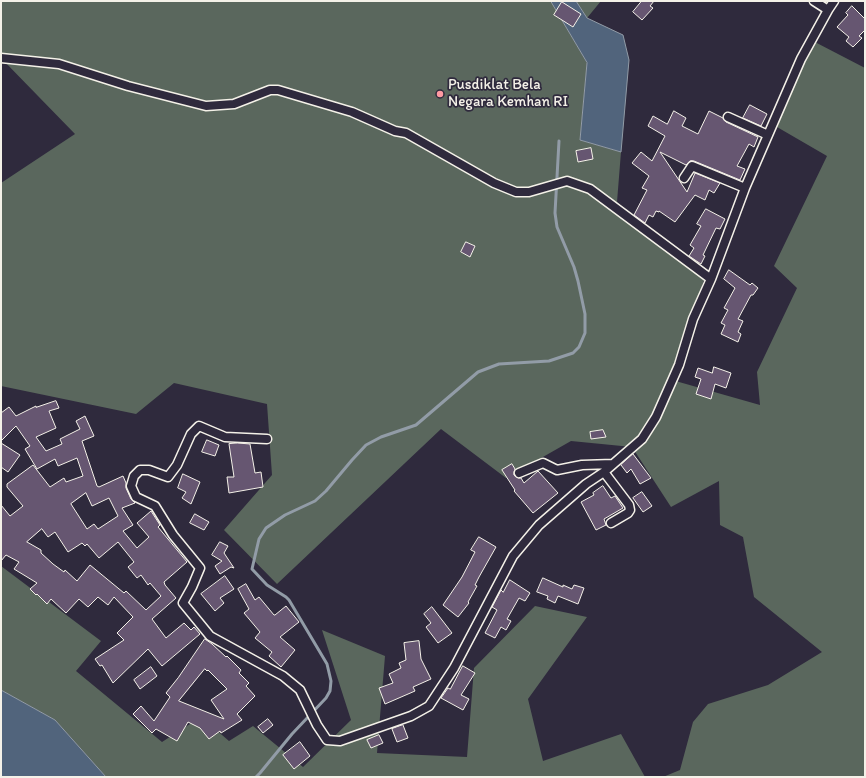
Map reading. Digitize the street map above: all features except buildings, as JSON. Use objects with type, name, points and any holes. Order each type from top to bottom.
[{"type":"street","points":[[814,1],[828,10]]},
{"type":"street","points":[[266,439],[225,436],[199,426],[191,434],[177,465],[168,477],[149,470],[140,470],[134,476],[130,486],[136,497],[155,506],[173,535],[200,568],[183,603],[210,636],[284,676],[300,690],[327,740],[340,741],[411,716],[429,706],[454,668],[513,556],[539,525],[586,484],[604,472],[642,439],[656,417],[679,365],[693,319],[711,279],[745,188],[801,59],[834,1]]},
{"type":"street","points":[[1,58],[59,64],[128,86],[206,106],[234,104],[270,90],[278,90],[352,112],[395,131],[406,133],[494,183],[516,192],[529,192],[566,180],[590,189],[711,279]]},
{"type":"street","points":[[728,117],[768,135]]},
{"type":"street","points":[[684,178],[692,166],[745,188]]},
{"type":"street","points":[[519,473],[543,463],[557,470],[582,466],[613,464]]},
{"type":"street","points":[[604,472],[630,505],[630,510],[628,513],[611,523]]},
{"type":"green space","points":[[1,1],[551,1],[587,63],[580,140],[621,152],[617,202],[704,280],[672,380],[760,405],[757,372],[797,288],[774,266],[827,156],[777,127],[811,40],[865,68],[865,777],[663,777],[680,770],[693,722],[708,704],[768,685],[822,652],[754,597],[743,537],[720,525],[719,481],[671,507],[632,447],[571,441],[506,478],[441,429],[277,584],[224,530],[272,475],[267,404],[174,383],[136,414],[1,386],[1,183],[75,134],[1,58]]},
{"type":"green space","points":[[576,1],[601,1],[587,18]]},
{"type":"green space","points":[[1,566],[101,641],[76,671],[162,742],[201,717],[229,741],[253,726],[303,767],[351,720],[322,630],[385,656],[377,753],[467,757],[474,668],[535,606],[587,617],[528,699],[543,761],[621,734],[645,777],[106,777],[55,720],[1,690]]},
{"type":"water","points":[[551,1],[576,1],[587,18],[623,35],[629,60],[621,152],[580,140],[587,63]]},
{"type":"water","points":[[1,690],[55,720],[106,777],[1,777]]},
{"type":"waterway","points":[[256,777],[292,734],[326,698],[330,691],[331,681],[327,664],[289,600],[267,585],[252,569],[259,539],[266,528],[285,515],[315,501],[326,491],[366,445],[381,437],[416,425],[478,372],[499,364],[549,361],[573,353],[579,347],[585,333],[585,314],[574,267],[557,227],[555,213],[559,141]]},
{"type":"place","name":"Pusdiklat Bela Negara Kemhan RI","points":[[440,94]]}]
